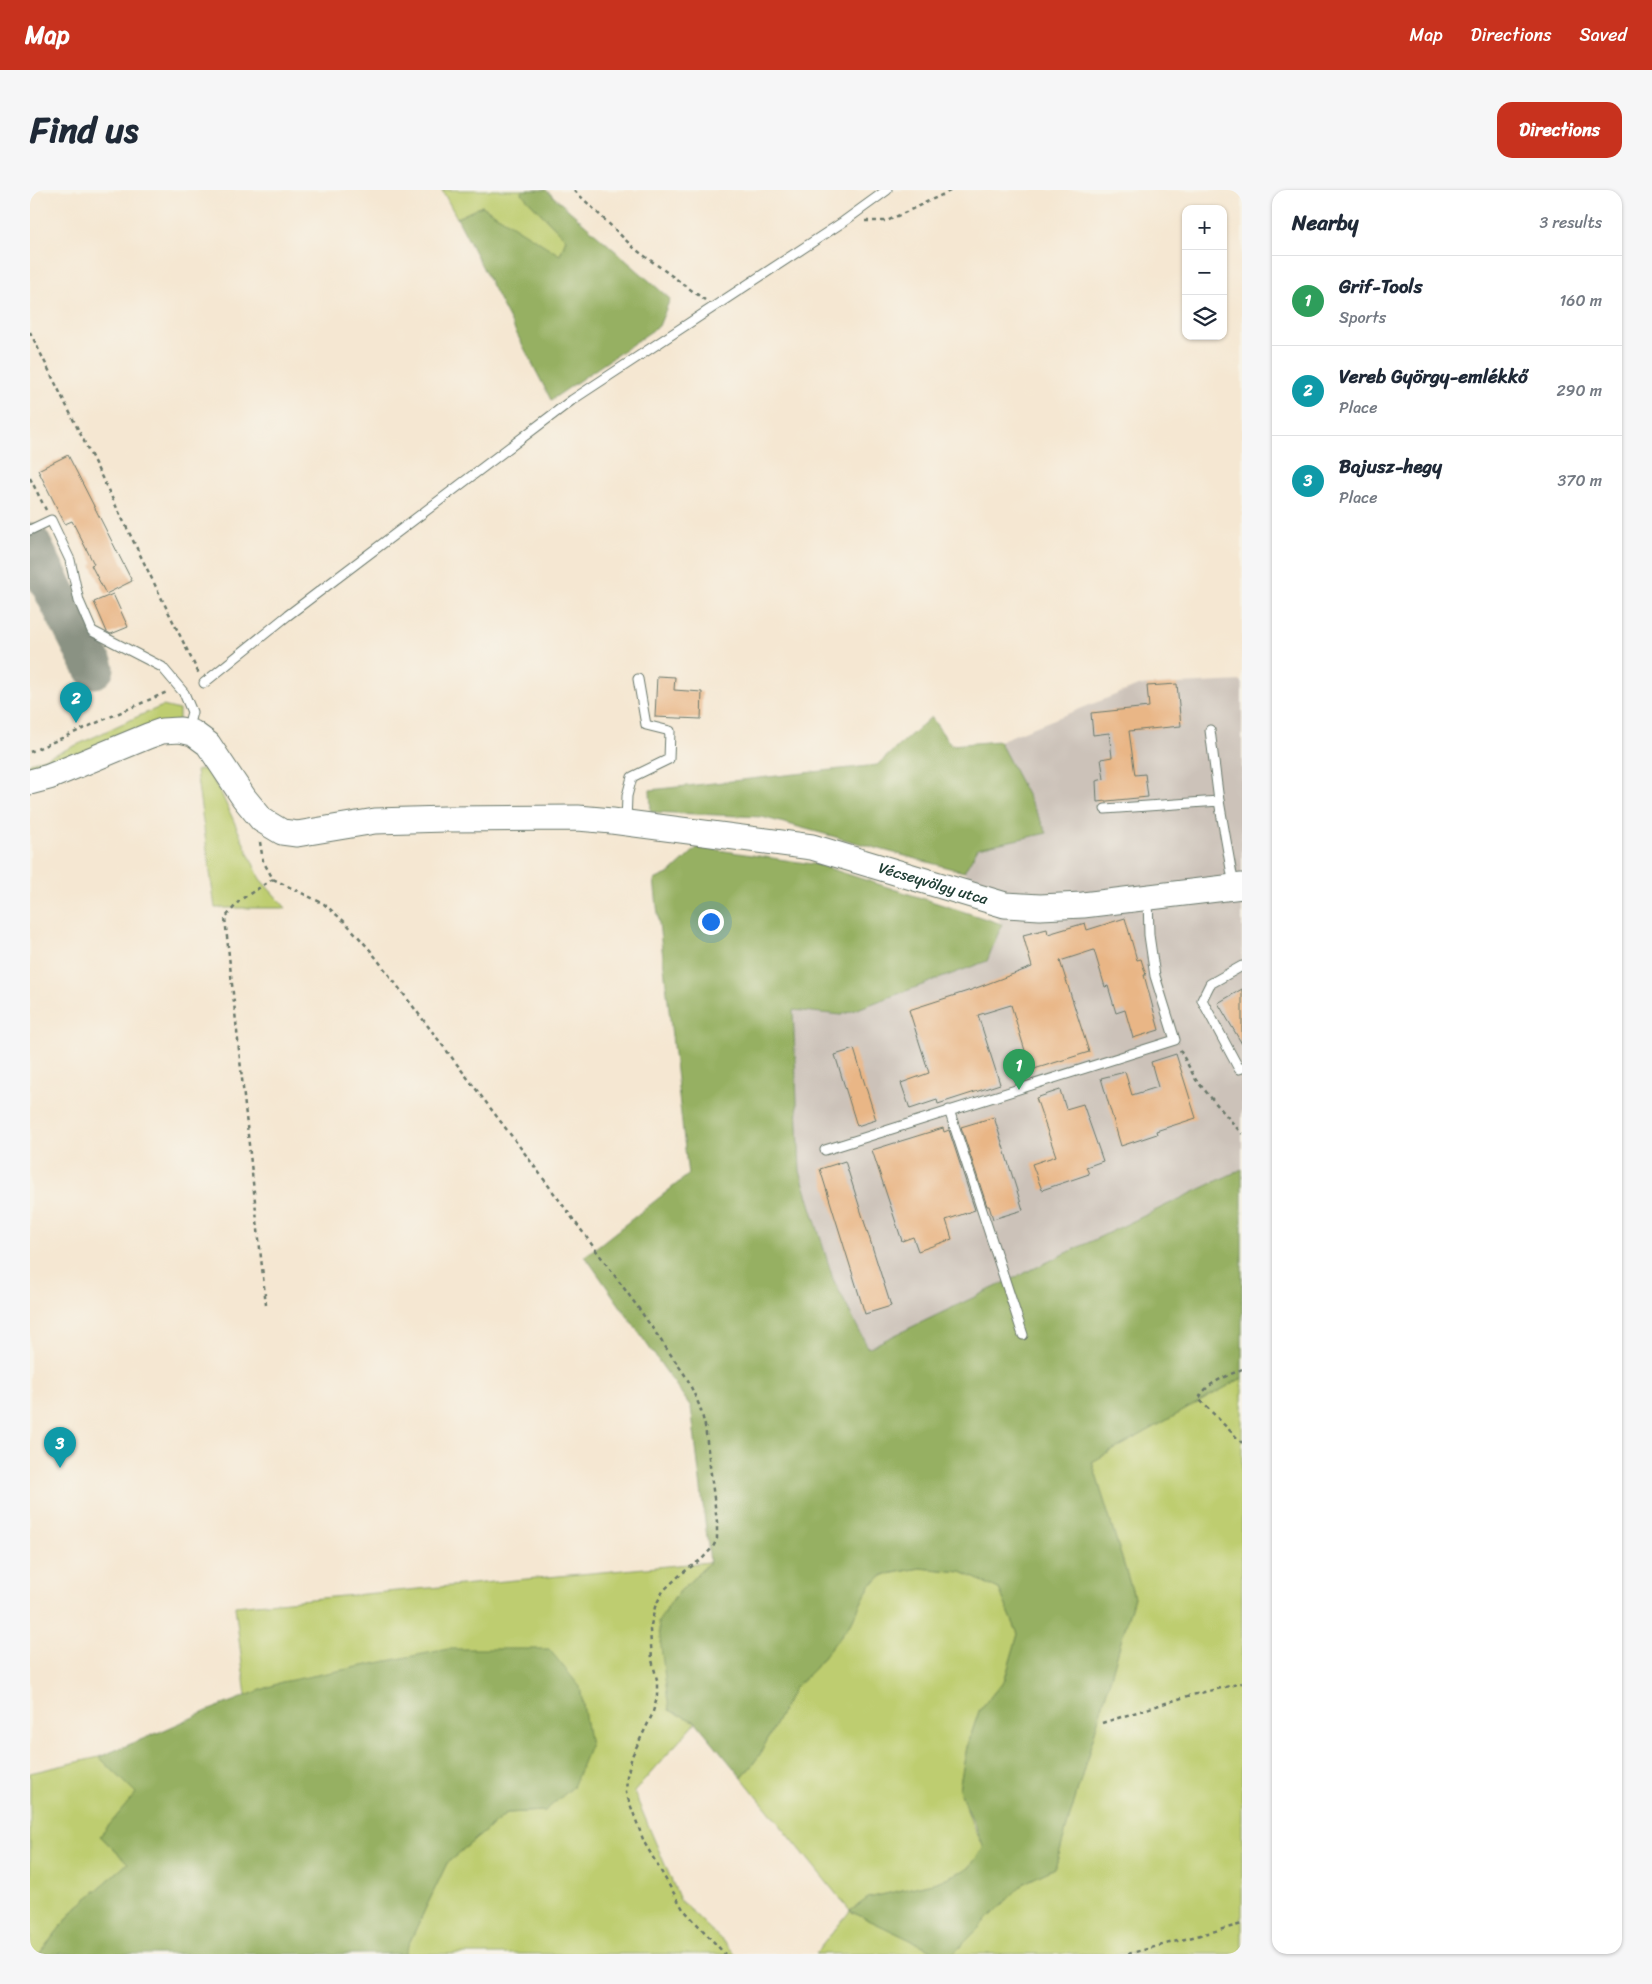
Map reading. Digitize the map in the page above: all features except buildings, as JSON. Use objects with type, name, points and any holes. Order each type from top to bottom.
[{"type":"main road","points":[[30,782],[49,777],[162,731],[180,730],[194,733],[208,744],[244,798],[262,820]]},
{"type":"main road","name":"Vécseyvölgy utca","points":[[262,820],[282,832],[297,834],[375,822],[402,820],[578,818],[626,822],[812,847],[1005,904],[1040,907],[1148,898],[1238,886]]},
{"type":"lane","points":[[204,683],[287,616],[572,400],[842,222],[886,190]]},
{"type":"lane","points":[[30,530],[50,520],[70,560],[79,601],[92,631],[162,667],[181,690],[192,712],[187,732]]},
{"type":"lane","points":[[626,822],[627,796],[632,777],[669,758],[670,731],[646,725],[638,679]]},
{"type":"lane","points":[[1210,730],[1219,801],[1238,886]]},
{"type":"lane","points":[[1105,809],[1219,801]]},
{"type":"lane","points":[[825,1150],[1175,1040],[1156,976],[1149,935],[1148,898]]},
{"type":"lane","points":[[1242,966],[1210,984],[1202,1000],[1239,1069],[1242,1068]]},
{"type":"lane","points":[[949,1110],[1023,1335]]},
{"type":"path","points":[[574,190],[635,249],[714,306]]},
{"type":"path","points":[[842,222],[887,221],[952,190]]},
{"type":"path","points":[[30,332],[204,683]]},
{"type":"path","points":[[30,344],[36,344]]},
{"type":"path","points":[[30,478],[50,520]]},
{"type":"path","points":[[30,752],[168,692],[181,690]]},
{"type":"path","points":[[262,820],[260,846],[262,860],[272,879],[324,904],[346,923],[370,950],[523,1151],[637,1306],[687,1378],[695,1395],[705,1426],[717,1522],[716,1538],[713,1547],[663,1591],[655,1607],[650,1630],[652,1660],[657,1680],[657,1698],[652,1715],[632,1756],[626,1793],[644,1842],[678,1901],[683,1909],[726,1954]]},
{"type":"path","points":[[266,1305],[225,918],[240,900],[272,879]]},
{"type":"path","points":[[1175,1040],[1196,1080],[1242,1134]]},
{"type":"path","points":[[1242,1369],[1210,1385],[1202,1392],[1199,1399],[1242,1443]]},
{"type":"path","points":[[1102,1723],[1188,1696],[1242,1683]]},
{"type":"path","points":[[1128,1954],[1242,1924]]},
{"type":"shaded area","points":[[1242,681],[1242,1169],[868,1348],[833,1279],[800,1171],[793,1010],[841,1015],[987,961],[1002,924],[964,872],[978,848],[1047,833],[999,741],[1138,686]]},
{"type":"green space","points":[[442,190],[523,190],[521,193],[566,239],[560,256],[482,206],[457,218]]},
{"type":"green space","points":[[523,190],[546,190],[670,299],[659,326],[551,400],[457,218],[482,206],[560,255],[566,239],[521,193]]},
{"type":"green space","points":[[163,706],[179,710],[179,721],[30,772],[30,763],[64,751]]},
{"type":"green space","points":[[931,717],[951,745],[999,741],[1047,833],[978,848],[964,872],[762,817],[651,812],[650,790],[877,765]]},
{"type":"green space","points":[[206,768],[222,795],[260,879],[286,908],[215,908],[196,771]]},
{"type":"green space","points":[[698,847],[819,865],[1002,924],[987,961],[841,1015],[793,1010],[800,1171],[833,1279],[868,1348],[1242,1169],[1242,1378],[1092,1462],[1134,1597],[1055,1868],[1024,1883],[953,1954],[940,1954],[850,1911],[868,1898],[937,1882],[969,1868],[984,1847],[959,1789],[967,1747],[979,1711],[1005,1679],[1018,1634],[999,1589],[961,1572],[920,1568],[883,1575],[870,1585],[851,1623],[813,1670],[794,1688],[759,1756],[742,1778],[696,1722],[669,1710],[658,1622],[675,1596],[710,1562],[691,1407],[585,1256],[688,1175],[654,880],[670,873]]},
{"type":"green space","points":[[1242,1378],[1242,1954],[953,1954],[1024,1883],[1055,1868],[1134,1597],[1092,1462]]},
{"type":"green space","points":[[710,1562],[675,1596],[669,1710],[696,1722],[634,1792],[680,1900],[736,1954],[404,1954],[447,1863],[507,1813],[545,1811],[282,1682],[246,1696],[235,1606]]},
{"type":"green space","points":[[920,1568],[961,1572],[999,1589],[1018,1634],[1005,1679],[979,1711],[967,1747],[959,1789],[973,1826],[984,1847],[969,1868],[937,1882],[869,1898],[850,1911],[742,1778],[759,1756],[794,1687],[813,1670],[851,1623],[870,1585],[884,1575]]},
{"type":"green space","points":[[448,1649],[549,1649],[580,1687],[590,1746],[573,1787],[545,1811],[507,1813],[447,1863],[404,1954],[39,1954],[74,1910],[128,1863],[100,1836],[136,1793],[99,1757],[207,1711],[282,1682]]},
{"type":"green space","points":[[99,1757],[137,1793],[100,1836],[128,1863],[74,1910],[39,1954],[30,1954],[30,1773]]},
{"type":"green space","points":[[850,1911],[940,1954],[815,1954]]},
{"type":"taxiway","points":[[30,543],[94,668]]},
{"type":"place","name":"Vereb György-emlékkő","points":[[76,723]]},
{"type":"place","name":"Grif-Tools","points":[[1019,1090]]},
{"type":"place","name":"Bajusz-hegy","points":[[60,1468]]}]
